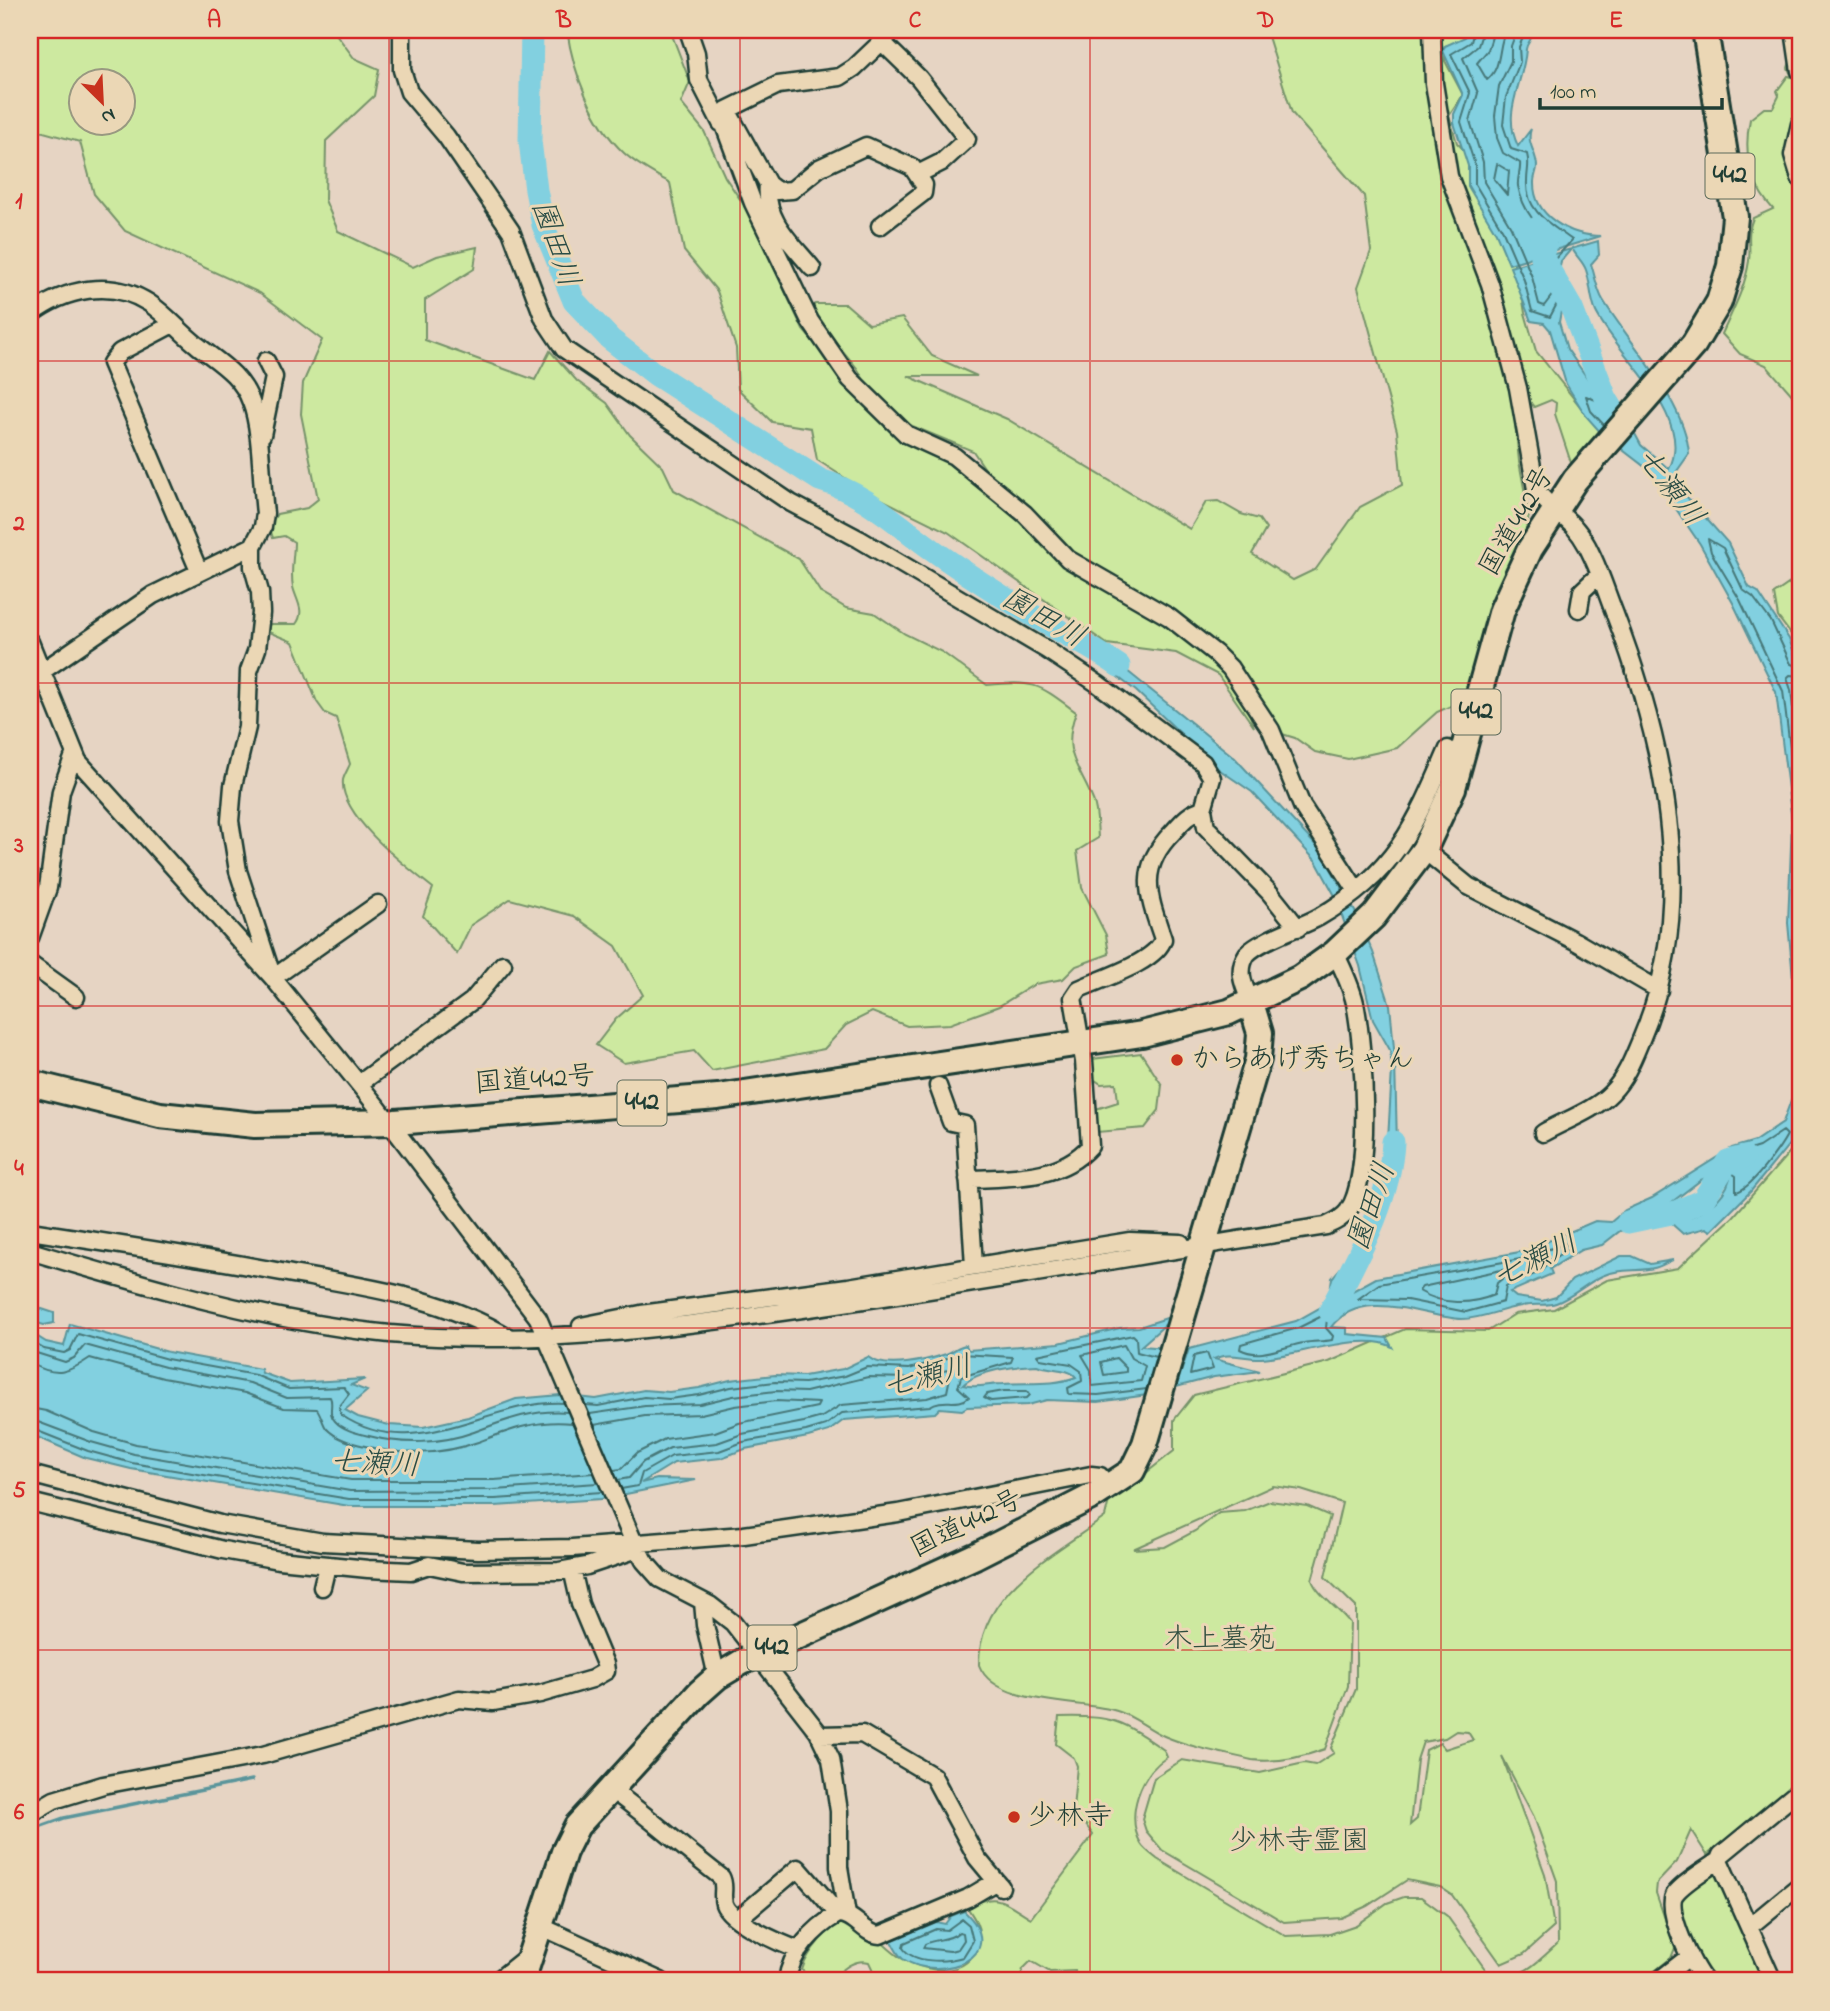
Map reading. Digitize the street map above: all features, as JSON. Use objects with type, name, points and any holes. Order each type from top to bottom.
[{"type":"highway","name":"国道442号","points":[[30,1083],[125,1107],[200,1121],[308,1126],[718,1097],[1082,1045],[1180,1026],[1251,1003],[1300,978],[1338,951],[1368,923],[1402,884],[1424,850],[1444,811],[1460,769],[1508,595],[1530,549],[1560,501],[1686,355],[1710,320],[1730,266],[1735,217],[1705,30]]},
{"type":"highway","name":"国道442号","points":[[522,1981],[573,1831],[609,1788],[717,1677],[757,1655],[975,1556],[1108,1488],[1132,1471],[1145,1444],[1260,1053],[1260,1032],[1251,1003]]},
{"type":"street","points":[[402,30],[402,71],[409,92],[485,192],[511,231],[544,319],[564,349],[791,503],[912,570],[1098,684],[1207,767],[1212,778],[1203,809],[1204,820],[1211,834],[1270,893],[1298,928]]},
{"type":"street","points":[[688,30],[696,53],[699,79],[768,184],[777,191],[788,191],[811,173],[863,146],[902,161],[918,174],[924,185],[921,197],[880,226]]},
{"type":"street","points":[[724,116],[778,85],[840,77],[894,30]]},
{"type":"street","points":[[1432,30],[1434,83],[1453,193],[1490,284],[1518,388],[1536,489],[1560,501],[1600,574],[1644,697],[1662,777],[1669,842],[1670,922],[1659,990],[1635,1054],[1613,1092],[1542,1133]]},
{"type":"street","points":[[1794,30],[1800,71]]},
{"type":"street","points":[[883,42],[919,78],[967,139],[942,162],[918,174]]},
{"type":"street","points":[[724,116],[760,219],[810,321],[850,379],[906,434],[954,456],[1025,514],[1068,559],[1169,617],[1230,668],[1271,730],[1302,806],[1357,891]]},
{"type":"street","points":[[1800,124],[1793,155],[1800,178]]},
{"type":"street","points":[[768,184],[768,206],[772,217],[812,268]]},
{"type":"street","points":[[30,315],[68,293],[107,289],[140,298],[226,366],[246,390],[254,412],[265,513],[263,527],[253,546],[253,567],[260,592],[261,613],[257,649],[249,671],[246,733],[232,795],[231,836],[238,871],[273,978]]},
{"type":"street","points":[[173,324],[120,352],[111,363],[199,571]]},
{"type":"street","points":[[258,455],[274,377],[266,361]]},
{"type":"street","points":[[41,672],[153,595],[253,546]]},
{"type":"street","points":[[1579,609],[1582,591],[1600,574]]},
{"type":"street","points":[[30,642],[74,755],[273,978],[389,1122],[530,1306],[551,1344],[635,1544],[660,1579],[703,1602],[733,1623],[820,1735],[831,1759],[839,1811],[842,1915]]},
{"type":"street","points":[[1251,1003],[1242,978],[1244,958],[1257,946],[1298,928],[1357,891],[1405,841],[1448,749]]},
{"type":"street","points":[[30,938],[48,888],[61,791],[74,755]]},
{"type":"street","points":[[968,1179],[1045,1173],[1068,1163],[1090,1146],[1082,1045],[1073,998],[1079,989],[1140,962],[1162,944],[1150,887],[1151,859],[1158,847],[1189,815],[1203,809]]},
{"type":"street","points":[[1424,850],[1468,886],[1575,941],[1659,990]]},
{"type":"street","points":[[273,978],[377,904]]},
{"type":"street","points":[[30,1251],[134,1281],[313,1323],[392,1334],[510,1338],[551,1344],[956,1288],[1325,1226],[1338,1221],[1350,1208],[1363,1163],[1361,1065],[1355,1005],[1338,951]]},
{"type":"street","points":[[30,964],[76,997]]},
{"type":"street","points":[[359,1084],[472,1001],[503,964]]},
{"type":"street","points":[[938,1086],[951,1122],[965,1125],[974,1266]]},
{"type":"street","points":[[30,1231],[400,1292],[467,1315],[510,1338]]},
{"type":"street","points":[[551,1344],[582,1326],[641,1314],[848,1287],[1130,1241],[1150,1240],[1202,1245]]},
{"type":"street","points":[[30,1475],[220,1524],[345,1544],[478,1550],[635,1544],[830,1523],[976,1499],[1087,1476],[1100,1476],[1108,1488]]},
{"type":"street","points":[[30,1502],[223,1550],[327,1566],[407,1571],[440,1566],[472,1573],[572,1569],[635,1544]]},
{"type":"street","points":[[322,1587],[327,1566]]},
{"type":"street","points":[[30,1814],[54,1800],[103,1785],[263,1755],[460,1699],[502,1701],[560,1689],[598,1676],[606,1671],[605,1664],[577,1597],[572,1569]]},
{"type":"street","points":[[703,1602],[706,1634],[717,1677]]},
{"type":"street","points":[[739,1918],[798,1868],[842,1915],[868,1932],[880,1936],[998,1885],[965,1837],[939,1782],[933,1776],[862,1734],[820,1735]]},
{"type":"street","points":[[609,1788],[658,1823],[696,1860],[721,1877],[725,1905],[739,1918],[775,1941],[799,1950]]},
{"type":"street","points":[[1704,1981],[1689,1956],[1671,1910],[1675,1894],[1800,1790]]},
{"type":"street","points":[[1719,1860],[1773,1981]]},
{"type":"street","points":[[1749,1927],[1800,1885]]},
{"type":"street","points":[[787,1981],[799,1950],[811,1935],[842,1915]]},
{"type":"street","points":[[540,1927],[661,1981]]},
{"type":"street","points":[[497,1981],[533,1951]]},
{"type":"street","points":[[1658,1981],[1689,1956]]},
{"type":"green space","points":[[30,30],[333,30],[354,58],[379,69],[374,96],[326,141],[325,200],[338,231],[413,267],[437,256],[477,247],[474,269],[425,300],[425,340],[535,380],[550,351],[577,381],[607,403],[630,435],[663,467],[674,490],[799,559],[821,593],[846,608],[874,613],[905,634],[942,652],[987,685],[1016,683],[1035,686],[1076,712],[1070,738],[1071,748],[1073,758],[1095,804],[1098,838],[1077,851],[1082,888],[1106,935],[1109,954],[1076,966],[1063,979],[1035,984],[999,1006],[950,1024],[907,1026],[872,1012],[846,1025],[824,1049],[712,1071],[694,1051],[624,1063],[596,1045],[616,1019],[643,995],[616,946],[574,916],[510,899],[471,925],[457,954],[423,916],[433,888],[377,840],[352,809],[345,794],[343,780],[350,764],[336,718],[325,713],[317,702],[293,642],[266,631],[270,624],[296,624],[300,615],[292,581],[294,542],[284,536],[273,538],[269,526],[277,514],[307,508],[318,499],[301,414],[303,383],[322,340],[260,293],[125,231],[94,194],[80,142],[36,130],[30,108]]},
{"type":"green space","points":[[567,30],[670,30],[690,82],[681,103],[704,131],[725,177],[746,208],[803,330],[897,438],[941,457],[1040,539],[1057,560],[1167,621],[1067,547],[1048,523],[992,479],[973,451],[905,423],[867,385],[857,368],[809,310],[815,304],[846,304],[869,324],[902,318],[932,356],[977,376],[908,376],[1007,419],[1190,529],[1206,502],[1218,501],[1241,514],[1259,519],[1266,529],[1252,554],[1293,580],[1316,569],[1360,507],[1402,485],[1397,431],[1358,287],[1371,251],[1364,196],[1292,113],[1266,30],[1468,30],[1462,40],[1445,46],[1445,61],[1463,95],[1449,116],[1457,143],[1470,156],[1519,276],[1525,313],[1536,351],[1602,434],[1573,469],[1555,414],[1556,403],[1551,400],[1534,407],[1524,394],[1513,402],[1519,461],[1529,515],[1524,541],[1490,605],[1468,689],[1460,702],[1437,712],[1397,748],[1348,759],[1315,752],[1295,738],[1279,733],[1243,695],[1254,727],[1218,675],[1176,653],[1107,644],[948,532],[867,492],[817,460],[811,428],[772,422],[738,389],[736,348],[717,291],[684,251],[670,183],[624,153],[602,127],[579,79]]},
{"type":"green space","points":[[1800,30],[1800,86],[1794,83],[1800,116],[1800,404],[1766,365],[1740,354],[1722,334],[1745,280],[1753,218],[1773,209],[1758,189],[1750,167],[1747,144],[1750,119],[1764,108],[1773,108],[1779,96],[1777,91],[1788,76],[1792,77],[1788,68]]},
{"type":"green space","points":[[1800,576],[1800,655],[1796,641],[1778,617],[1774,594]]},
{"type":"green space","points":[[1141,1053],[1162,1085],[1159,1110],[1145,1128],[1097,1132],[1093,1110],[1118,1102],[1116,1083],[1101,1084],[1092,1078],[1092,1059]]},
{"type":"green space","points":[[1800,1140],[1800,1780],[1707,1855],[1691,1830],[1677,1862],[1657,1883],[1656,1893],[1675,1948],[1671,1958],[1642,1981],[1076,1981],[1075,1971],[1050,1972],[1031,1961],[1023,1969],[1020,1981],[878,1981],[869,1962],[863,1961],[848,1966],[830,1981],[812,1981],[802,1970],[820,1940],[841,1924],[848,1923],[863,1928],[901,1958],[925,1968],[938,1970],[960,1966],[969,1960],[976,1949],[978,1928],[967,1907],[986,1900],[1000,1900],[1031,1918],[1093,1835],[1086,1825],[1072,1820],[1077,1766],[1074,1758],[1056,1744],[1059,1717],[1092,1717],[1115,1722],[1164,1750],[1167,1757],[1149,1774],[1135,1808],[1136,1833],[1141,1844],[1157,1859],[1286,1936],[1330,1934],[1356,1925],[1387,1903],[1404,1897],[1421,1897],[1447,1916],[1493,1980],[1521,1973],[1536,1963],[1558,1943],[1557,1881],[1534,1817],[1502,1756],[1545,1874],[1554,1927],[1524,1954],[1501,1964],[1452,1895],[1440,1887],[1407,1880],[1367,1906],[1341,1918],[1284,1922],[1162,1850],[1146,1831],[1142,1819],[1154,1778],[1182,1760],[1260,1773],[1304,1763],[1315,1765],[1334,1753],[1331,1748],[1356,1689],[1356,1607],[1325,1577],[1342,1503],[1301,1490],[1273,1486],[1133,1549],[1165,1547],[1195,1531],[1219,1513],[1245,1511],[1270,1501],[1307,1506],[1330,1516],[1312,1580],[1350,1623],[1348,1686],[1325,1749],[1289,1759],[1252,1760],[1175,1740],[1117,1711],[1021,1695],[988,1679],[979,1665],[982,1639],[991,1616],[1005,1596],[1023,1578],[1042,1561],[1105,1517],[1112,1488],[1132,1484],[1174,1451],[1174,1420],[1194,1395],[1329,1362],[1405,1329],[1488,1331],[1515,1314],[1554,1309],[1607,1280],[1678,1268],[1733,1217]],"holes":[[[1456,1731],[1468,1732],[1473,1740],[1445,1749],[1440,1743],[1426,1750],[1417,1819],[1410,1825],[1417,1760],[1423,1742],[1445,1738]]]},
{"type":"green space","points":[[1711,1874],[1718,1876],[1765,1981],[1714,1981],[1703,1967],[1677,1909],[1680,1899]]},
{"type":"water","points":[[1468,30],[1532,30],[1515,97],[1513,133],[1518,146],[1531,129],[1530,139],[1537,166],[1535,194],[1547,214],[1566,228],[1601,236],[1509,264],[1496,233],[1468,186],[1468,166],[1454,123],[1454,114],[1463,95],[1443,51],[1445,46],[1465,37]]},
{"type":"water","points":[[1598,241],[1599,255],[1591,264],[1601,296],[1655,374],[1686,434],[1689,454],[1677,471],[1678,487],[1728,543],[1749,587],[1758,592],[1789,639],[1800,669],[1800,1054],[1788,923],[1792,821],[1776,692],[1733,603],[1700,544],[1650,471],[1602,434],[1586,416],[1566,384],[1550,330],[1544,323],[1531,321],[1510,267],[1571,249],[1561,261],[1559,272],[1570,286],[1569,298],[1561,311],[1559,322],[1567,349],[1597,392],[1608,397],[1625,415],[1641,445],[1669,469],[1675,449],[1672,429],[1664,408],[1596,312],[1586,270],[1572,249]]},
{"type":"water","points":[[1026,612],[1060,628],[1116,662],[1235,758],[1321,851],[1357,915],[1373,952],[1390,1005],[1395,1059],[1397,1147],[1393,1168],[1382,1180],[1371,1242],[1339,1280],[1338,1299],[1376,1278],[1525,1251],[1595,1221],[1611,1222],[1625,1210],[1652,1198],[1732,1148],[1755,1141],[1783,1122],[1797,1084],[1800,1054],[1800,1131],[1751,1191],[1711,1231],[1706,1228],[1683,1234],[1673,1225],[1675,1219],[1692,1216],[1716,1201],[1730,1178],[1718,1173],[1701,1180],[1647,1221],[1620,1231],[1602,1245],[1581,1250],[1550,1269],[1552,1274],[1510,1292],[1516,1297],[1542,1301],[1556,1297],[1572,1280],[1621,1256],[1632,1256],[1650,1264],[1673,1260],[1659,1267],[1608,1274],[1553,1304],[1521,1306],[1479,1317],[1462,1319],[1394,1307],[1359,1308],[1344,1315],[1331,1327],[1347,1328],[1347,1334],[1387,1338],[1392,1347],[1365,1342],[1261,1358],[1225,1356],[1214,1359],[1260,1371],[1214,1377],[1176,1387],[1189,1349],[1296,1321],[1328,1303],[1332,1278],[1356,1250],[1372,1217],[1388,1140],[1392,1069],[1390,1050],[1373,1020],[1360,966],[1334,894],[1316,861],[1252,792],[1217,768],[1136,691],[1061,633]]},
{"type":"water","points":[[30,1305],[54,1313],[54,1323],[44,1325],[30,1321]]},
{"type":"water","points":[[1176,1315],[1141,1346],[1167,1348],[1154,1394],[1098,1402],[1047,1400],[1028,1405],[967,1407],[962,1410],[940,1408],[935,1413],[844,1420],[829,1431],[808,1437],[745,1449],[721,1458],[674,1463],[641,1483],[657,1479],[696,1480],[601,1499],[495,1506],[349,1506],[131,1469],[86,1458],[30,1434],[30,1332],[46,1342],[64,1346],[70,1324],[168,1352],[261,1369],[262,1373],[290,1383],[365,1379],[351,1385],[367,1391],[345,1410],[358,1417],[389,1425],[423,1427],[468,1417],[516,1399],[560,1395],[596,1399],[644,1390],[669,1392],[730,1380],[775,1375],[804,1376],[843,1369],[868,1357],[885,1363],[907,1363],[949,1353],[966,1345],[968,1350],[1059,1343],[1120,1328],[1139,1327]],"holes":[[[1037,1365],[1069,1372],[1076,1377],[1049,1383],[963,1385],[978,1376],[998,1370]]]},
{"type":"water","points":[[964,1911],[977,1927],[980,1941],[976,1953],[966,1961],[935,1968],[918,1966],[903,1959],[891,1941],[936,1922],[945,1924],[951,1916]]},
{"type":"waterway","name":"園田川","points":[[532,30],[530,141],[536,190],[543,225],[574,301],[610,339],[655,374],[820,480],[866,501],[973,577],[1119,666]]},
{"type":"waterway","name":"七瀬川","points":[[1537,228],[1546,239],[1542,257],[1572,309],[1606,398],[1620,421]]},
{"type":"waterway","name":"園田川","points":[[1330,1311],[1379,1208],[1391,1164],[1393,1142]]},
{"type":"waterway","name":"七瀬川","points":[[1628,1222],[1676,1212],[1703,1200],[1728,1161],[1744,1157]]},
{"type":"waterway","points":[[30,1830],[64,1818],[252,1780]]},
{"type":"place","name":"からあげ秀ちゃん","points":[[1177,1060]]},
{"type":"place","name":"少林寺","points":[[1014,1817]]},
{"type":"park label","name":"木上墓苑","points":[[1220,1640]]},
{"type":"park label","name":"少林寺霊園","points":[[1299,1842]]}]
